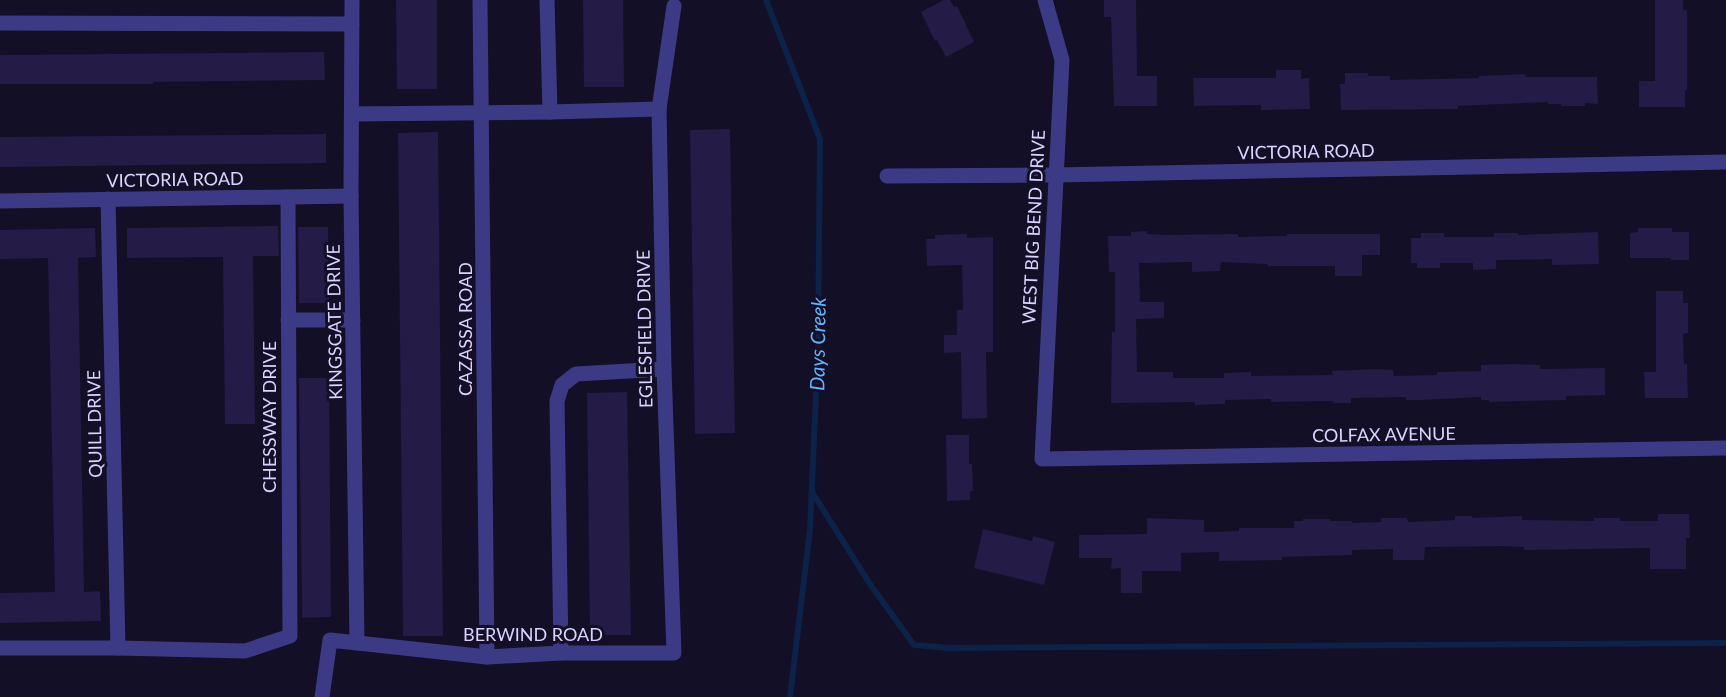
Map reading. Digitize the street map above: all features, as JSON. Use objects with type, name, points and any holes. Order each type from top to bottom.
[{"type":"street","name":"KINGSGATE DRIVE","points":[[352,0],[351,196],[357,643]]},
{"type":"street","name":"CAZASSA ROAD","points":[[480,0],[487,657]]},
{"type":"street","points":[[547,0],[550,112]]},
{"type":"street","name":"WEST BIG BEND DRIVE","points":[[1042,459],[1054,175],[1062,60],[1045,0]]},
{"type":"street","name":"EGLESFIELD DRIVE","points":[[674,6],[659,109],[664,369],[674,653]]},
{"type":"street","points":[[0,23],[352,24]]},
{"type":"street","points":[[352,114],[659,109]]},
{"type":"street","name":"VICTORIA ROAD","points":[[887,176],[1726,162]]},
{"type":"street","name":"VICTORIA ROAD","points":[[0,201],[351,196]]},
{"type":"street","name":"CHESSWAY DRIVE","points":[[118,648],[245,651],[290,636],[288,197]]},
{"type":"street","name":"QUILL DRIVE","points":[[108,200],[118,648]]},
{"type":"street","points":[[288,320],[353,320]]},
{"type":"street","points":[[561,653],[557,401],[562,385],[576,374],[664,369]]},
{"type":"street","name":"COLFAX AVENUE","points":[[1042,459],[1726,448]]},
{"type":"street","points":[[322,697],[330,640],[357,643]]},
{"type":"street","name":"BERWIND ROAD","points":[[357,643],[487,657],[561,653],[674,653]]},
{"type":"street","points":[[0,648],[118,648]]},
{"type":"building","points":[[396,0],[437,0],[437,89],[397,89]]},
{"type":"building","points":[[583,0],[623,0],[624,87],[584,87]]},
{"type":"building","points":[[944,0],[950,0],[954,7],[957,6],[974,42],[946,57],[937,40],[935,41],[921,12]]},
{"type":"building","points":[[1104,0],[1136,0],[1137,76],[1157,76],[1157,106],[1114,106],[1111,17],[1104,17]]},
{"type":"building","points":[[1655,0],[1683,0],[1683,10],[1687,10],[1685,107],[1639,107],[1639,81],[1655,81]]},
{"type":"building","points":[[324,52],[325,80],[153,82],[153,84],[0,84],[0,55]]},
{"type":"building","points":[[1276,70],[1301,70],[1301,79],[1309,78],[1310,109],[1261,110],[1261,105],[1194,106],[1193,78],[1276,78]]},
{"type":"building","points":[[1345,73],[1390,76],[1390,80],[1479,78],[1479,76],[1525,74],[1526,77],[1597,77],[1598,104],[1561,106],[1561,104],[1548,104],[1548,102],[1458,106],[1458,109],[1341,110],[1340,84],[1345,84]]},
{"type":"building","points":[[730,129],[735,433],[695,434],[690,130]]},
{"type":"building","points":[[438,132],[443,636],[403,636],[398,133]]},
{"type":"building","points":[[326,134],[326,163],[0,167],[0,137]]},
{"type":"building","points":[[278,226],[279,256],[253,256],[255,424],[225,424],[223,257],[127,258],[127,228]]},
{"type":"building","points":[[298,227],[328,227],[329,303],[299,303]]},
{"type":"building","points":[[95,228],[96,257],[78,258],[84,592],[100,591],[101,621],[0,623],[0,593],[55,592],[48,258],[0,259],[0,230]]},
{"type":"building","points":[[1638,228],[1672,228],[1672,232],[1689,232],[1689,260],[1630,258],[1630,233],[1638,232]]},
{"type":"building","points":[[1147,231],[1147,234],[1167,235],[1238,234],[1238,237],[1287,236],[1287,234],[1380,234],[1380,255],[1362,255],[1362,276],[1335,276],[1335,266],[1268,266],[1267,264],[1221,262],[1220,271],[1192,272],[1192,262],[1139,263],[1140,302],[1164,302],[1164,318],[1136,319],[1137,372],[1173,372],[1173,378],[1224,378],[1224,373],[1251,372],[1251,376],[1333,375],[1332,371],[1376,369],[1393,370],[1394,376],[1437,375],[1437,372],[1481,371],[1481,365],[1514,364],[1540,365],[1540,369],[1605,368],[1605,395],[1566,396],[1566,400],[1489,402],[1489,400],[1481,400],[1481,397],[1406,400],[1406,397],[1351,398],[1351,403],[1271,402],[1271,399],[1225,400],[1225,404],[1195,405],[1195,402],[1111,403],[1112,332],[1115,332],[1115,272],[1109,272],[1108,236],[1131,236],[1131,232]]},
{"type":"building","points":[[1598,232],[1599,264],[1552,265],[1552,259],[1496,260],[1496,269],[1473,270],[1473,263],[1440,263],[1440,268],[1417,268],[1417,263],[1411,263],[1411,238],[1421,238],[1421,233],[1444,233],[1444,237],[1494,237],[1494,233],[1518,233],[1518,235]]},
{"type":"building","points":[[967,234],[967,238],[993,237],[993,352],[986,352],[987,418],[962,419],[961,352],[944,353],[944,335],[957,335],[957,310],[963,310],[962,265],[927,266],[926,239],[935,239],[935,235]]},
{"type":"building","points":[[1656,291],[1683,291],[1683,303],[1688,303],[1688,333],[1683,334],[1688,398],[1645,398],[1644,372],[1656,372]]},
{"type":"building","points":[[299,378],[329,378],[331,617],[302,618]]},
{"type":"building","points":[[627,392],[631,635],[590,635],[587,393]]},
{"type":"building","points":[[946,435],[969,435],[969,464],[972,464],[973,491],[970,491],[970,500],[947,501]]},
{"type":"building","points":[[1658,514],[1689,514],[1690,538],[1686,538],[1686,569],[1650,569],[1650,548],[1524,550],[1524,547],[1502,546],[1425,547],[1424,560],[1393,560],[1393,549],[1352,550],[1352,555],[1282,557],[1282,560],[1219,561],[1219,552],[1181,553],[1181,571],[1142,571],[1142,593],[1121,593],[1121,568],[1111,569],[1112,558],[1079,558],[1079,535],[1147,534],[1147,518],[1204,520],[1204,532],[1239,531],[1239,528],[1294,528],[1294,521],[1303,521],[1303,519],[1330,519],[1330,521],[1352,521],[1352,523],[1381,522],[1381,518],[1407,518],[1408,522],[1455,520],[1455,516],[1472,516],[1472,518],[1522,516],[1522,520],[1594,521],[1594,518],[1620,518],[1620,521],[1658,521]]},
{"type":"building","points":[[983,529],[1032,541],[1033,536],[1055,542],[1044,585],[974,568]]},
{"type":"waterway","name":"Days Creek","points":[[766,0],[820,139],[818,349],[810,529],[790,697]]},
{"type":"waterway","points":[[812,492],[870,584],[914,645],[949,648],[1726,643]]}]
